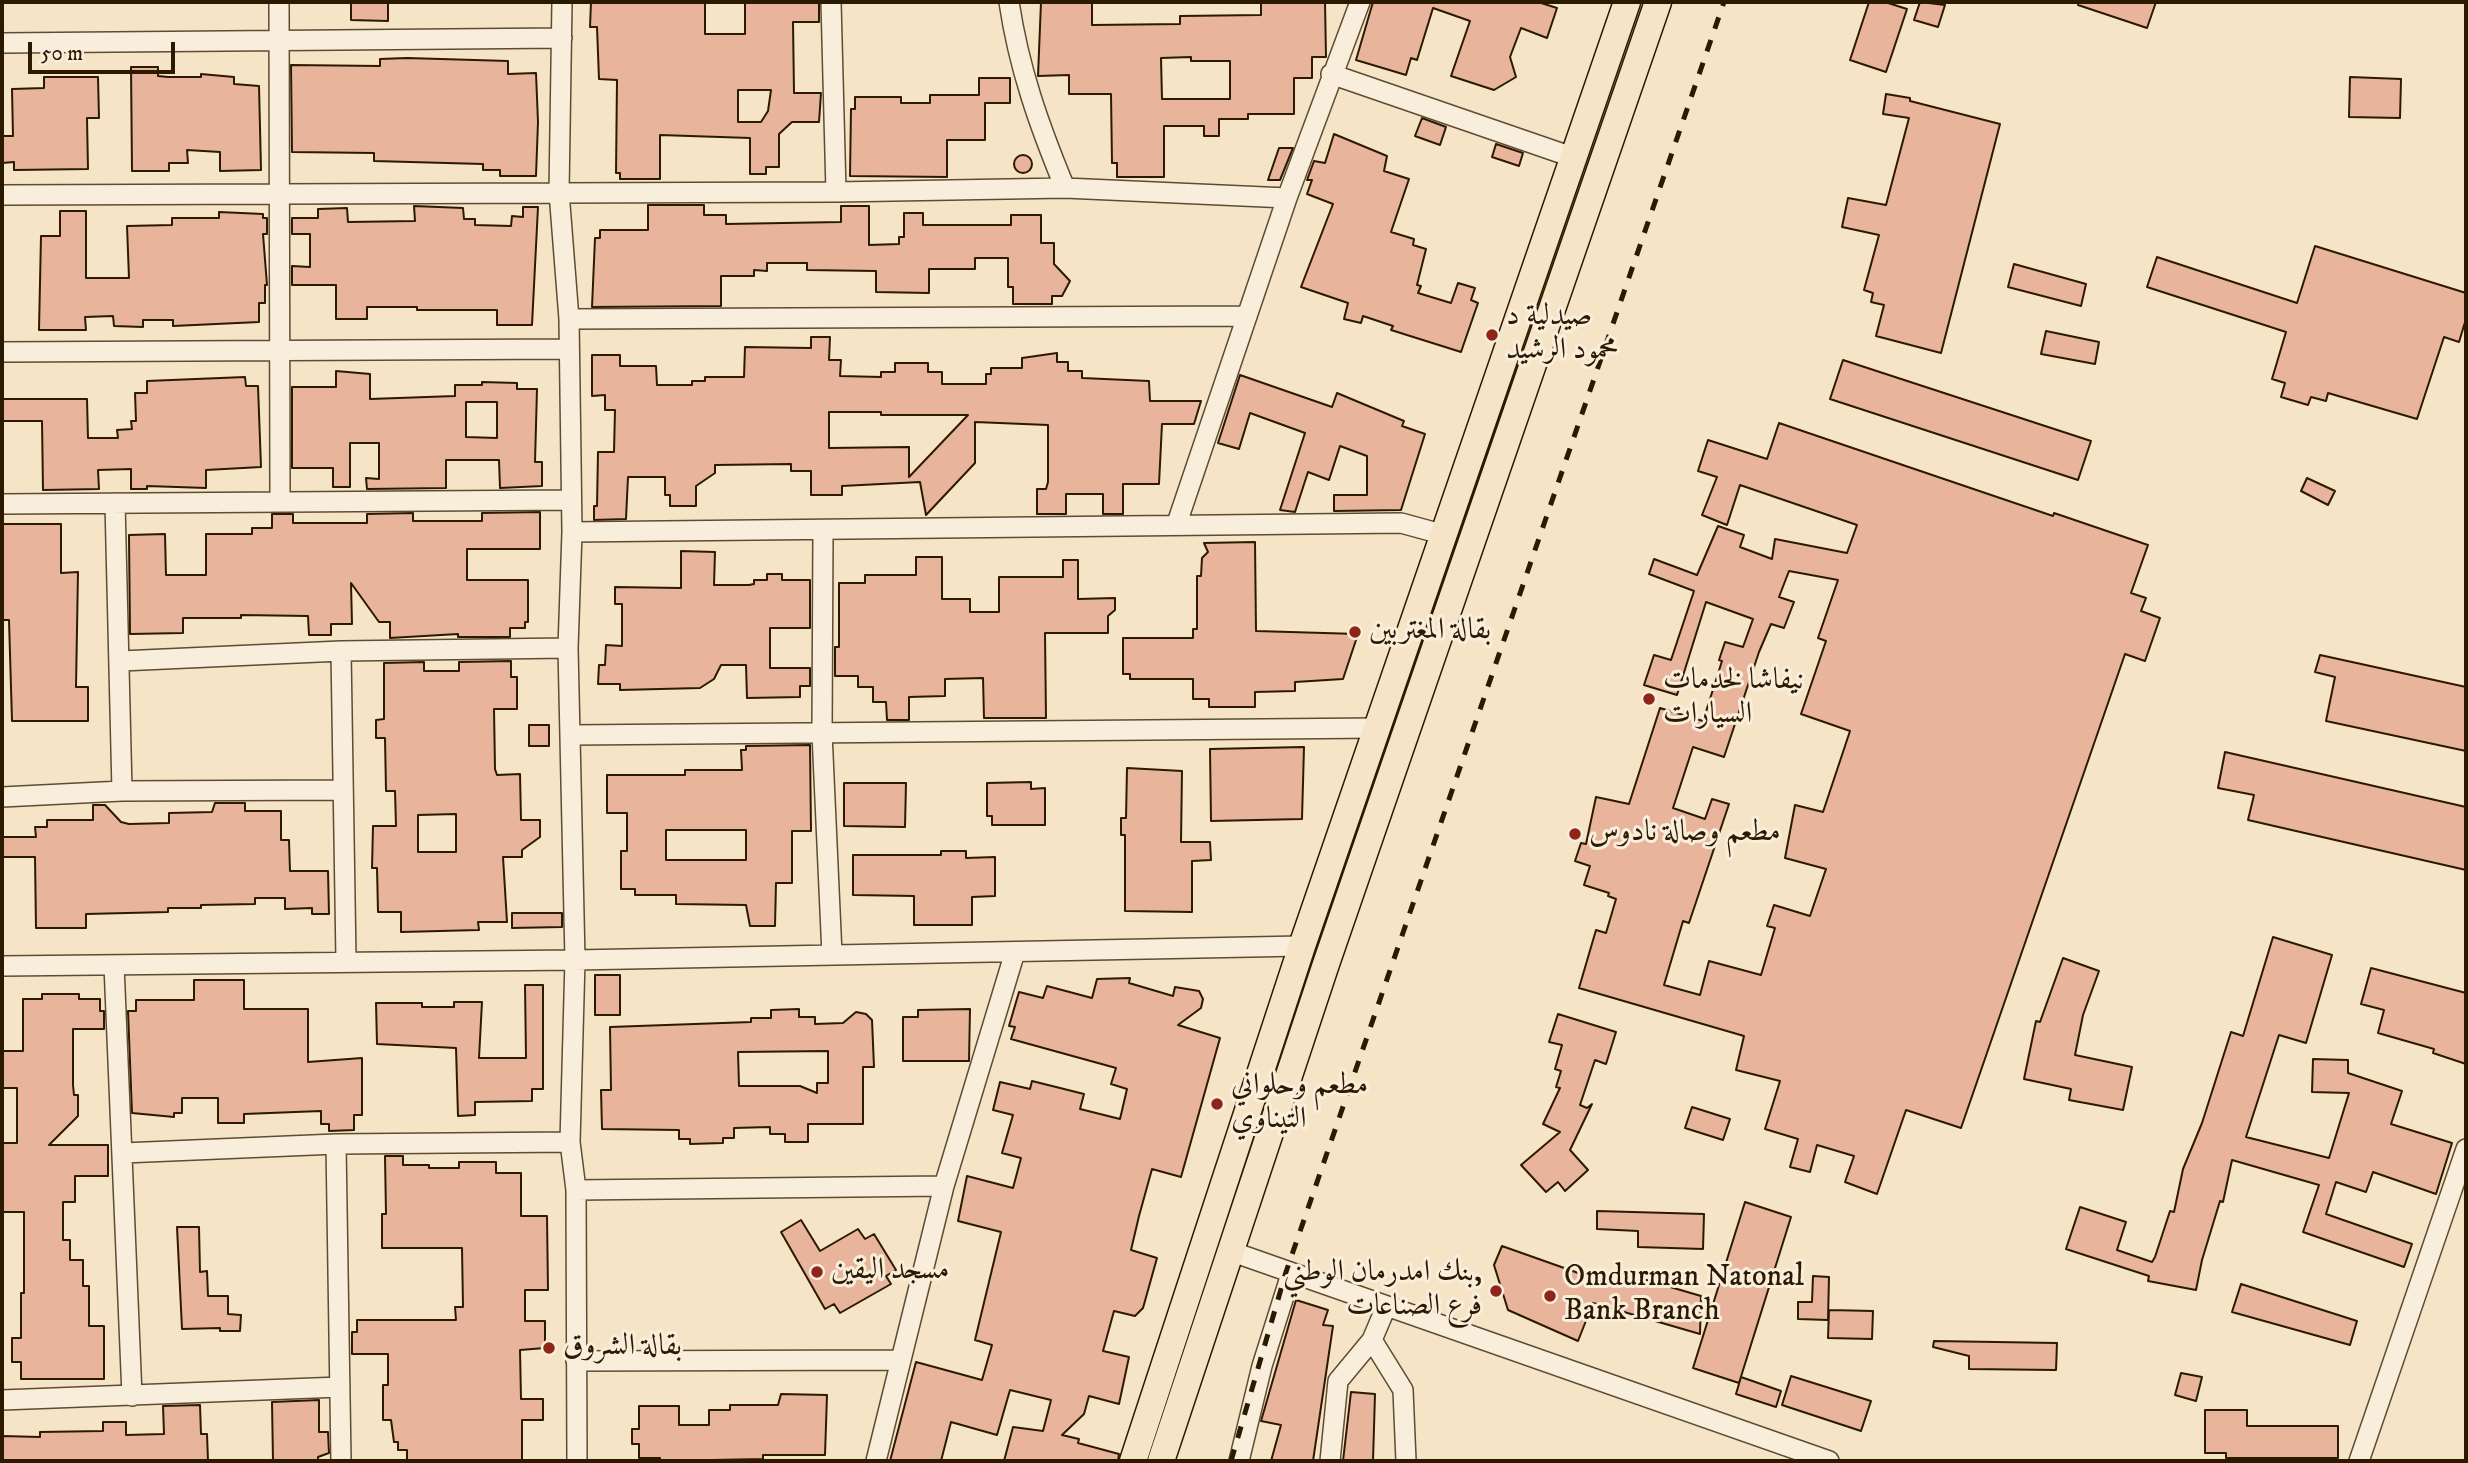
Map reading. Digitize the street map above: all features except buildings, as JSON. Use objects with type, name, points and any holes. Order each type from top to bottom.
[{"type":"main road","points":[[1133,1461],[1302,946],[1627,2]]},
{"type":"main road","points":[[1161,1461],[1230,1251],[1658,2]]},
{"type":"street","points":[[279,2],[280,502]]},
{"type":"street","points":[[562,2],[559,192],[569,319],[567,349],[572,532],[568,648],[575,960],[570,1142],[576,1190],[577,1461]]},
{"type":"street","points":[[831,2],[836,192]]},
{"type":"street","points":[[1009,2],[1020,70],[1039,126],[1065,188]]},
{"type":"street","points":[[1177,523],[1287,198],[1360,2]]},
{"type":"street","points":[[2,43],[562,38]]},
{"type":"street","points":[[1331,74],[1574,159]]},
{"type":"street","points":[[2,195],[836,192],[1065,188],[1287,198]]},
{"type":"street","points":[[569,319],[1246,316]]},
{"type":"street","points":[[2,352],[567,349]]},
{"type":"street","points":[[2,504],[570,500]]},
{"type":"street","points":[[115,503],[121,661],[122,792]]},
{"type":"street","points":[[572,532],[823,531],[1177,523],[1401,523],[1445,535]]},
{"type":"street","points":[[823,531],[822,733],[832,955]]},
{"type":"street","points":[[121,661],[341,650],[568,648]]},
{"type":"street","points":[[341,650],[346,960]]},
{"type":"street","points":[[572,735],[1379,728]]},
{"type":"street","points":[[2,797],[122,792],[343,790]]},
{"type":"street","points":[[2,966],[346,960],[575,960],[1302,946]]},
{"type":"street","points":[[876,1461],[944,1186],[1015,951]]},
{"type":"street","points":[[114,965],[132,1396]]},
{"type":"street","points":[[123,1153],[336,1144],[570,1142]]},
{"type":"street","points":[[336,1144],[341,1461]]},
{"type":"street","points":[[2359,1461],[2466,1149]]},
{"type":"street","points":[[576,1190],[944,1186]]},
{"type":"street","points":[[1230,1251],[1829,1461]]},
{"type":"street","points":[[1239,1461],[1262,1366],[1291,1274]]},
{"type":"street","points":[[1329,1461],[1338,1381],[1372,1340],[1386,1307]]},
{"type":"street","points":[[1372,1340],[1403,1390],[1406,1461]]},
{"type":"street","points":[[576,1361],[901,1360]]},
{"type":"street","points":[[2,1399],[340,1387]]},
{"type":"railway","points":[[1231,1461],[1286,1272],[1724,2]]},
{"type":"place","name":"صيدلية د محمود الرشيد","points":[[1492,335]]},
{"type":"place","name":"بقالة المغتربين","points":[[1355,632]]},
{"type":"place","name":"نيفاشا لخدمات السيارات","points":[[1649,699]]},
{"type":"place","name":"مطعم وصالة نادوس","points":[[1575,834]]},
{"type":"place","name":"مطعم وحلواني التيناوي","points":[[1217,1104]]},
{"type":"place","name":"مسجد اليقين","points":[[817,1272]]},
{"type":"place","name":"بنك امدرمان الوطني, فرع الصناعات","points":[[1496,1291]]},
{"type":"place","name":"Omdurman Natonal Bank Branch","points":[[1550,1296]]},
{"type":"place","name":"بقالة الشروق","points":[[549,1348]]}]
